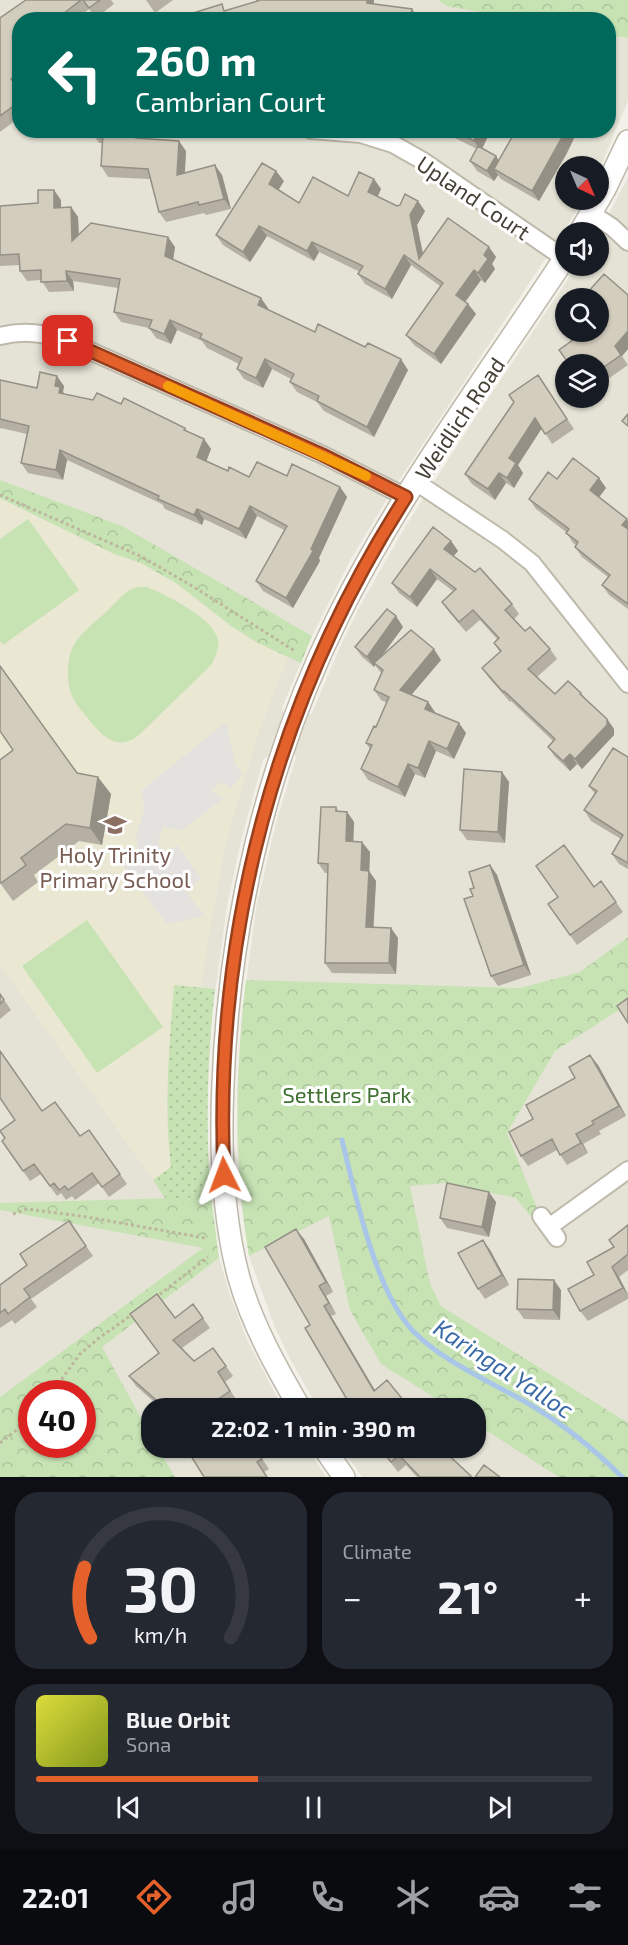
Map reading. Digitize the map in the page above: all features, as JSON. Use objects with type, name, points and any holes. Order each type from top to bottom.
[{"type":"street","name":"Upland Court","points":[[374,138],[393,144],[423,161],[555,250]]},
{"type":"street","points":[[587,222],[628,141]]},
{"type":"street","points":[[592,214],[612,227],[628,242]]},
{"type":"street","name":"Weidlich Road","points":[[294,1398],[267,1348],[240,1279],[232,1244],[225,1186],[222,1142],[224,1063],[230,983],[242,906],[278,766],[303,695],[351,591],[384,531],[555,272]]},
{"type":"street","points":[[0,336],[22,332],[37,333],[68,341],[323,455],[411,489],[503,540],[532,562],[628,684]]},
{"type":"street","points":[[549,1227],[628,1170]]},
{"type":"street","points":[[331,1458],[344,1477]]},
{"type":"path","points":[[0,495],[140,556],[295,651]]},
{"type":"path","points":[[13,1214],[27,1209],[205,1238]]},
{"type":"path","points":[[151,1300],[208,1257]]},
{"type":"path","points":[[61,1380],[89,1346],[137,1310]]},
{"type":"path","points":[[0,1443],[18,1429]]},
{"type":"shaded area","points":[[0,0],[628,0],[628,101],[616,130],[616,12],[12,12],[12,138],[612,138],[605,156],[555,156],[555,210],[577,210],[569,222],[555,222],[555,244],[390,494],[351,559],[312,636],[282,708],[285,717],[272,753],[263,760],[241,841],[227,906],[212,1014],[208,1085],[209,1178],[216,1240],[23,1380],[18,1380],[18,1384],[0,1397]]},
{"type":"shaded area","points":[[628,177],[628,1477],[362,1477],[349,1458],[486,1458],[486,1398],[312,1398],[289,1357],[274,1325],[249,1256],[241,1203],[237,1147],[237,1090],[242,1013],[256,908],[276,823],[296,757],[293,750],[306,716],[312,713],[361,604],[405,527],[555,299],[555,342],[609,342],[609,288],[562,288],[570,276],[609,276],[609,222],[605,222]]},
{"type":"shaded area","name":"Holy Trinity Primary School","points":[[0,498],[112,553],[141,563],[176,583],[231,626],[258,643],[288,657],[259,731],[226,842],[201,988],[174,986],[167,1118],[171,1168],[153,1180],[0,965]]},
{"type":"shaded area","points":[[226,722],[235,764],[242,774],[231,788],[222,782],[210,791],[224,798],[182,830],[163,827],[158,842],[162,855],[177,845],[201,878],[185,890],[204,916],[167,924],[124,867],[126,860],[141,860],[136,837],[144,810],[142,790]]},
{"type":"shaded area","points":[[219,1258],[247,1340],[278,1398],[141,1398],[141,1418],[101,1347]]},
{"type":"shaded area","points":[[164,1458],[314,1458],[326,1477],[175,1477]]},
{"type":"green space","points":[[438,0],[628,0],[628,38],[616,36],[616,12],[480,12],[446,6]]},
{"type":"green space","points":[[0,480],[122,526],[312,636],[301,663],[258,643],[231,626],[176,583],[141,563],[112,553],[0,498]]},
{"type":"green space","points":[[28,519],[79,590],[3,645],[0,641],[0,539]]},
{"type":"green space","points":[[147,587],[189,609],[209,624],[218,641],[217,650],[212,664],[139,735],[131,740],[117,742],[110,740],[98,730],[75,701],[68,680],[69,658],[78,639],[122,596],[134,588]]},
{"type":"green space","points":[[87,920],[163,1027],[97,1073],[22,966]]},
{"type":"green space","name":"Settlers Park","points":[[628,937],[628,1004],[555,1051],[507,1133],[539,1213],[532,1218],[516,1198],[444,1183],[410,1186],[430,1284],[441,1306],[628,1423],[628,1477],[559,1477],[486,1430],[486,1398],[435,1398],[381,1364],[350,1310],[329,1216],[249,1256],[244,1222],[239,1153],[238,1084],[246,980],[520,988],[580,972]]},
{"type":"green space","points":[[174,985],[215,989],[208,1093],[211,1197],[166,1199],[153,1180],[171,1167],[168,1099]]},
{"type":"green space","points":[[211,1197],[219,1258],[102,1347],[141,1418],[141,1458],[164,1458],[175,1477],[0,1477],[0,1397],[18,1384],[18,1458],[96,1458],[96,1380],[23,1380],[203,1248],[0,1210],[0,1203]]},
{"type":"building","points":[[26,0],[81,0],[65,12],[12,12],[12,107],[0,116],[0,18]]},
{"type":"building","points":[[83,0],[100,0],[89,8]]},
{"type":"building","points":[[367,0],[367,3],[412,9],[411,12],[196,12],[222,4],[224,11],[258,1]]},
{"type":"building","points":[[103,138],[179,141],[177,175],[215,165],[224,199],[199,205],[198,202],[159,212],[148,169],[101,166]]},
{"type":"building","points":[[511,138],[562,138],[532,191],[494,169]]},
{"type":"building","points":[[478,146],[496,156],[487,171],[470,161]]},
{"type":"building","points":[[262,163],[276,171],[269,184],[299,203],[313,177],[348,196],[359,172],[374,179],[368,192],[397,206],[400,205],[405,194],[418,201],[410,215],[419,259],[448,218],[489,247],[484,255],[488,259],[478,273],[474,270],[456,295],[468,304],[434,354],[406,335],[443,283],[404,255],[385,289],[358,274],[363,266],[312,242],[307,251],[259,226],[243,252],[216,235]]},
{"type":"building","points":[[38,190],[54,190],[54,208],[71,207],[72,241],[91,223],[168,237],[165,256],[261,298],[258,305],[315,332],[318,324],[365,347],[368,343],[401,359],[367,427],[317,401],[319,396],[290,382],[294,374],[265,359],[256,378],[237,369],[242,358],[200,338],[202,334],[170,320],[164,334],[149,328],[152,320],[114,312],[120,279],[66,271],[67,281],[41,282],[41,270],[20,271],[19,254],[0,255],[0,206],[38,203]]},
{"type":"building","points":[[602,276],[606,276],[628,295],[628,331],[615,346],[621,355],[609,363],[609,354],[562,354],[559,350],[570,342],[609,342],[609,288],[591,288]]},
{"type":"building","points":[[40,372],[57,376],[55,386],[60,387],[59,393],[93,400],[97,393],[121,404],[124,398],[185,428],[184,430],[204,439],[197,457],[228,471],[229,467],[249,477],[257,462],[287,476],[292,464],[340,487],[311,549],[313,551],[286,598],[256,581],[287,526],[250,506],[239,529],[197,509],[194,515],[158,499],[159,496],[60,450],[56,470],[21,463],[29,426],[0,419],[0,380],[37,388]]},
{"type":"building","points":[[538,375],[555,401],[555,408],[560,408],[567,419],[545,434],[535,418],[509,458],[516,463],[507,478],[499,473],[488,489],[465,474],[514,402],[509,395]]},
{"type":"building","points":[[628,414],[628,426],[622,421]]},
{"type":"building","points":[[573,458],[599,478],[590,490],[627,519],[622,525],[628,529],[628,604],[602,585],[610,575],[575,547],[578,542],[566,533],[569,529],[529,499],[548,472],[557,479]]},
{"type":"building","points":[[433,527],[451,541],[444,549],[475,572],[480,568],[512,604],[505,610],[525,631],[530,627],[550,649],[528,669],[555,694],[568,681],[607,719],[607,725],[575,759],[570,754],[563,761],[548,747],[555,739],[503,692],[482,668],[501,651],[494,643],[499,638],[473,610],[459,622],[442,602],[456,589],[430,569],[410,597],[392,583]]},
{"type":"building","points":[[387,609],[396,616],[367,657],[355,647]]},
{"type":"building","points":[[411,630],[434,649],[400,690],[428,702],[425,709],[459,723],[447,749],[429,741],[418,768],[408,764],[398,787],[361,769],[372,745],[366,743],[389,697],[374,690],[383,670],[374,663]]},
{"type":"building","points":[[0,666],[77,773],[98,777],[90,828],[66,824],[21,858],[26,865],[1,883],[0,760],[13,750],[0,731]]},
{"type":"building","points":[[613,748],[628,757],[628,863],[612,854],[623,835],[584,810],[597,791],[589,786]]},
{"type":"building","points":[[464,769],[502,772],[498,832],[460,830]]},
{"type":"building","points":[[321,807],[336,807],[336,811],[347,812],[346,841],[362,842],[361,870],[369,871],[366,927],[391,928],[389,963],[325,963],[328,864],[318,863]]},
{"type":"building","points":[[564,845],[594,887],[601,881],[616,902],[570,935],[548,904],[558,897],[536,866]]},
{"type":"building","points":[[490,865],[524,965],[491,976],[464,899],[473,896],[470,889],[474,888],[469,872]]},
{"type":"building","points":[[628,998],[628,1023],[617,1006]]},
{"type":"building","points":[[0,1051],[42,1111],[55,1102],[80,1136],[89,1130],[120,1174],[102,1187],[92,1173],[68,1190],[65,1186],[59,1190],[54,1183],[50,1186],[34,1164],[23,1171],[2,1141],[5,1138],[0,1131],[15,1120],[0,1098]]},
{"type":"building","points":[[590,1055],[619,1106],[592,1121],[594,1124],[576,1134],[581,1143],[560,1155],[552,1139],[521,1156],[509,1132],[533,1119],[526,1105],[575,1078],[569,1067]]},
{"type":"building","points":[[447,1183],[489,1192],[482,1227],[440,1218]]},
{"type":"building","points":[[69,1221],[86,1246],[24,1289],[30,1297],[8,1314],[5,1309],[0,1313],[0,1285],[27,1265],[20,1254]]},
{"type":"building","points":[[628,1225],[628,1254],[612,1267],[623,1288],[580,1311],[568,1289],[594,1275],[587,1262],[614,1247],[609,1240]]},
{"type":"building","points":[[296,1229],[326,1282],[319,1286],[329,1303],[324,1306],[374,1391],[387,1380],[402,1398],[346,1398],[305,1328],[310,1325],[265,1247]]},
{"type":"building","points":[[483,1240],[502,1275],[478,1289],[458,1253]]},
{"type":"building","points":[[518,1279],[554,1280],[553,1310],[517,1309]]},
{"type":"building","points":[[157,1294],[175,1318],[193,1304],[203,1318],[173,1340],[194,1361],[213,1348],[226,1366],[218,1372],[230,1391],[220,1398],[154,1398],[129,1376],[159,1353],[130,1314]]},
{"type":"building","points":[[192,1458],[261,1458],[257,1462],[267,1477],[204,1477]]},
{"type":"building","points":[[402,1458],[452,1458],[472,1477],[420,1477]]},
{"type":"building","points":[[484,1465],[500,1477],[475,1477]]},
{"type":"waterway","name":"Karingal Yalloc","points":[[342,1140],[360,1213],[377,1267],[388,1292],[413,1331],[453,1362],[554,1420],[622,1477]]},
{"type":"slow traffic","points":[[168,386],[366,476]]},
{"type":"place","name":"Holy Trinity Primary School","points":[[115,825]]},
{"type":"route","points":[[68,341],[323,455],[406,497],[356,582],[303,695],[278,766],[258,837],[244,895],[230,983],[222,1104],[224,1175]]}]
